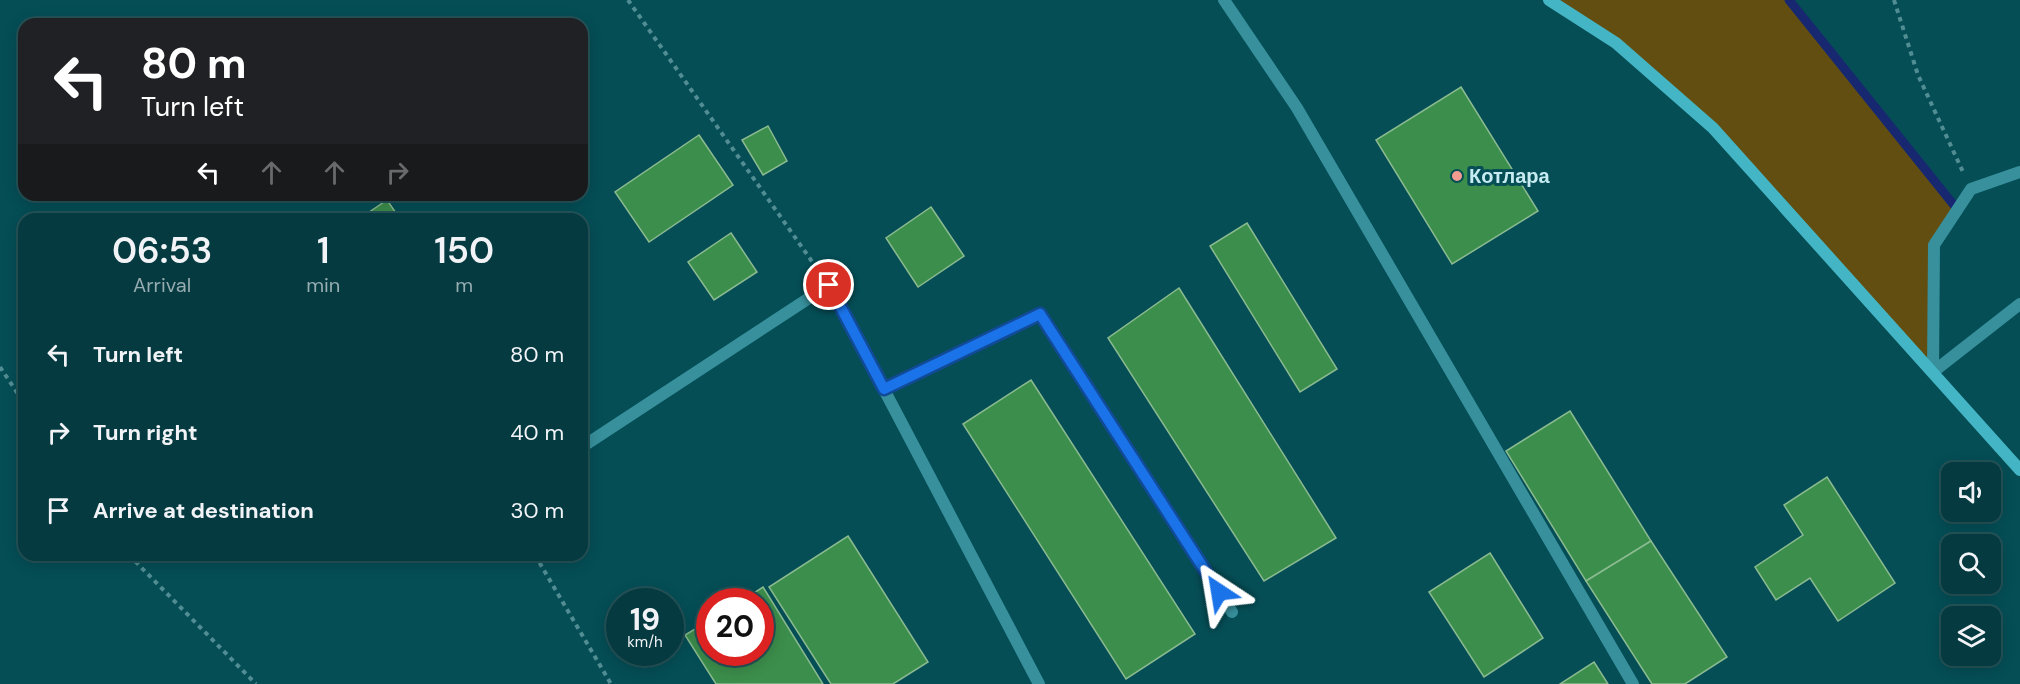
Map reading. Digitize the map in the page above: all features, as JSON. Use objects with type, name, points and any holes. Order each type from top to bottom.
[{"type":"main road","points":[[1549,0],[1616,43],[1713,128],[2020,470]]},
{"type":"street","points":[[1224,0],[1297,108],[1633,684]]},
{"type":"street","points":[[1933,372],[1934,245],[1971,189],[2020,172]]},
{"type":"street","points":[[588,443],[829,285],[1039,684]]},
{"type":"street","points":[[1933,372],[2020,304]]},
{"type":"street","points":[[884,389],[1040,314],[1232,612]]},
{"type":"path","points":[[628,0],[829,285]]},
{"type":"path","points":[[1894,0],[1918,75],[1971,189]]},
{"type":"path","points":[[0,367],[18,395]]},
{"type":"path","points":[[135,561],[256,684]]},
{"type":"path","points":[[539,561],[611,684]]},
{"type":"shaded area","points":[[1549,0],[1789,0],[1957,209],[1934,245],[1933,372],[1713,128],[1616,43]]},
{"type":"building","name":"Котлара","points":[[1461,87],[1538,211],[1452,264],[1376,140]]},
{"type":"building","points":[[768,126],[787,161],[763,175],[742,140]]},
{"type":"building","points":[[699,135],[733,185],[649,242],[615,192]]},
{"type":"building","points":[[388,201],[396,213],[368,213]]},
{"type":"building","points":[[931,207],[964,256],[918,287],[886,238]]},
{"type":"building","points":[[1247,223],[1337,369],[1300,392],[1210,246]]},
{"type":"building","points":[[731,233],[757,272],[714,300],[688,262]]},
{"type":"building","points":[[1179,288],[1336,538],[1264,581],[1108,338]]},
{"type":"building","points":[[1031,380],[1195,634],[1126,679],[963,424]]},
{"type":"building","points":[[1570,411],[1651,541],[1586,581],[1506,451]]},
{"type":"building","points":[[1827,477],[1895,583],[1838,621],[1810,578],[1776,600],[1755,567],[1803,535],[1784,505]]},
{"type":"building","points":[[848,536],[928,662],[893,684],[831,684],[774,595],[774,588],[769,587]]},
{"type":"building","points":[[1651,541],[1727,657],[1685,684],[1652,684],[1586,581]]},
{"type":"building","points":[[1490,553],[1543,638],[1484,677],[1429,592]]},
{"type":"building","points":[[774,605],[823,684],[716,684],[705,666],[774,666]]},
{"type":"building","points":[[696,628],[696,652],[685,635]]},
{"type":"building","points":[[1594,662],[1608,684],[1560,684]]},
{"type":"waterway","points":[[1789,0],[1957,209]]},
{"type":"place","name":"Котлара","points":[[1457,176]]},
{"type":"route","points":[[829,285],[884,389],[1040,314],[1219,592]]}]
